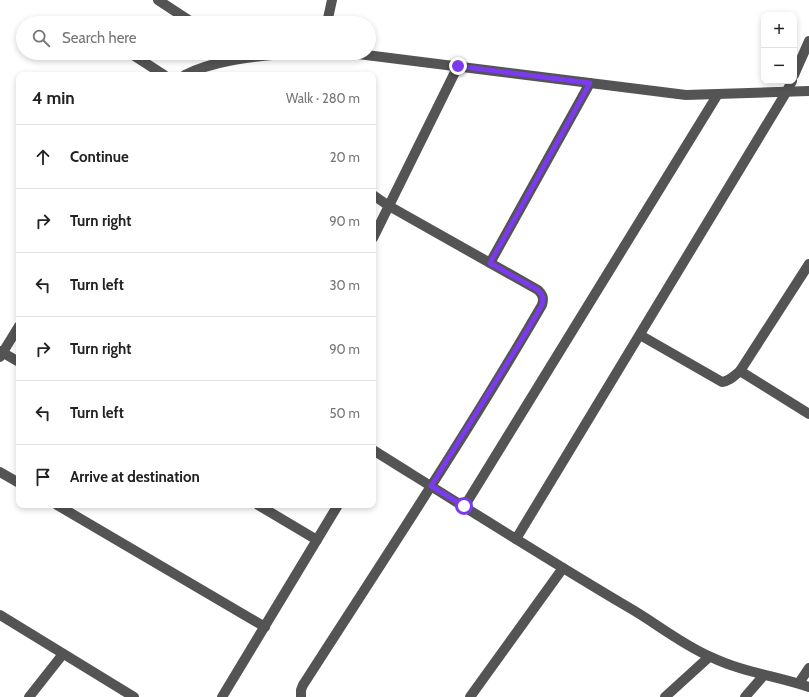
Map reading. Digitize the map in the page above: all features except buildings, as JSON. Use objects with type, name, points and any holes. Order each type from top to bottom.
[{"type":"street","points":[[158,0],[182,16]]},
{"type":"street","points":[[329,16],[332,0]]},
{"type":"street","points":[[797,68],[809,41]]},
{"type":"street","points":[[376,56],[686,95],[809,91]]},
{"type":"street","points":[[141,60],[159,72]]},
{"type":"street","points":[[190,72],[229,60]]},
{"type":"street","points":[[376,232],[458,66]]},
{"type":"street","points":[[490,263],[590,83]]},
{"type":"street","points":[[516,539],[790,84]]},
{"type":"street","points":[[464,506],[718,94]]},
{"type":"street","points":[[301,697],[303,685],[431,486],[519,344],[544,299],[538,290],[389,206],[376,197]]},
{"type":"street","points":[[640,335],[722,382],[728,381],[732,379],[740,370],[809,264]]},
{"type":"street","points":[[16,331],[1,354],[16,361]]},
{"type":"street","points":[[740,370],[809,414]]},
{"type":"street","points":[[376,452],[563,568],[650,619],[709,657],[764,675],[804,685],[809,668]]},
{"type":"street","points":[[0,472],[16,481]]},
{"type":"street","points":[[62,508],[264,627]]},
{"type":"street","points":[[263,508],[317,540]]},
{"type":"street","points":[[222,697],[336,508]]},
{"type":"street","points":[[470,697],[563,568]]},
{"type":"street","points":[[0,615],[134,697]]},
{"type":"street","points":[[29,697],[63,654]]},
{"type":"street","points":[[665,697],[709,657]]},
{"type":"street","points":[[745,697],[764,675]]},
{"type":"route","points":[[458,66],[590,83],[490,263],[538,290],[544,299],[519,344],[431,486],[464,506]]}]
